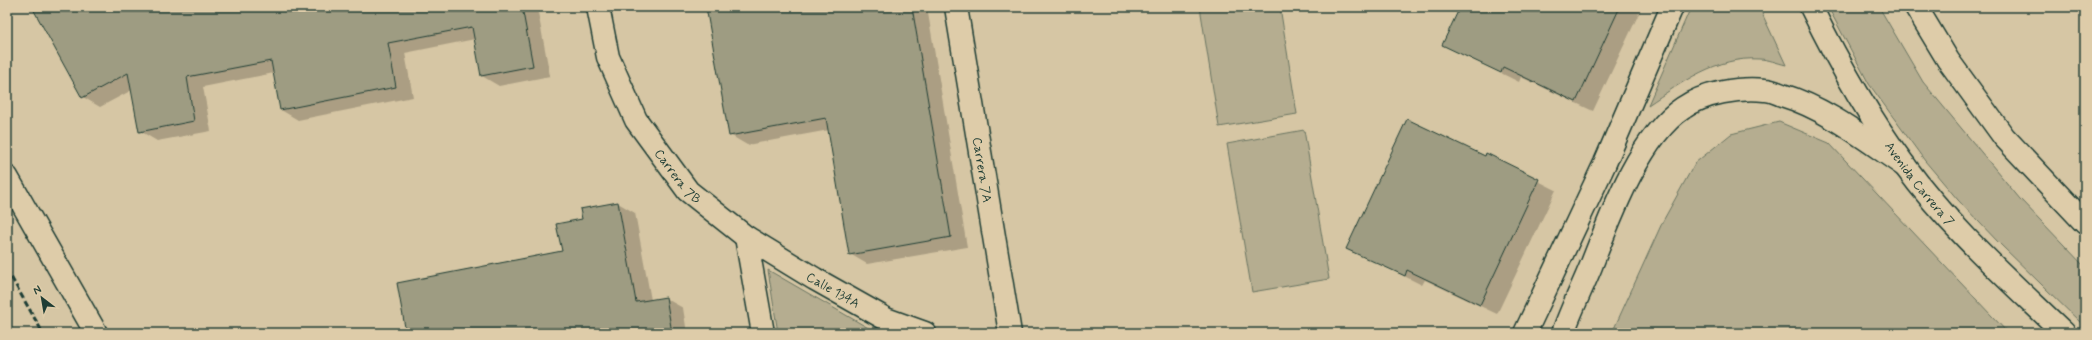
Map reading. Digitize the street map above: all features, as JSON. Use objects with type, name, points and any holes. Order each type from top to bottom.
[{"type":"main road","name":"Carrera 7B","points":[[598,7],[608,57],[636,120],[688,191],[746,237]]},
{"type":"main road","name":"Carrera 7A","points":[[956,7],[1010,333]]},
{"type":"main road","points":[[1525,333],[1605,163],[1672,7]]},
{"type":"main road","name":"Avenida Carrera 7","points":[[1811,7],[1857,93],[1905,166],[1940,208],[1975,246],[2064,333]]},
{"type":"main road","points":[[1916,7],[1948,60],[2004,137],[2085,223]]},
{"type":"main road","points":[[1563,333],[1614,209],[1638,162],[1660,130],[1683,108],[1705,98],[1728,92],[1765,90],[1801,100],[1830,115],[1905,166]]},
{"type":"main road","points":[[7,177],[96,333]]},
{"type":"main road","points":[[746,237],[763,333]]},
{"type":"main road","name":"Calle 134A","points":[[746,237],[886,318],[925,333]]},
{"type":"shaded area","points":[[1200,7],[1280,7],[1297,114],[1219,127]]},
{"type":"shaded area","points":[[1691,7],[1759,7],[1786,65],[1762,59],[1744,59],[1714,66],[1673,88],[1648,105]]},
{"type":"shaded area","points":[[1828,7],[1879,7],[1923,82],[2020,199],[2085,267],[2085,327],[1999,243],[1958,200],[1925,161],[1869,84]]},
{"type":"shaded area","points":[[1779,122],[1829,143],[2008,333],[1612,333],[1663,221],[1695,163],[1731,134]]},
{"type":"shaded area","points":[[1304,130],[1329,279],[1252,292],[1227,144]]},
{"type":"shaded area","points":[[768,270],[877,333],[778,333]]},
{"type":"building","points":[[32,7],[522,7],[533,66],[481,76],[472,27],[388,43],[396,87],[280,110],[271,61],[187,77],[194,121],[139,132],[128,73],[82,98]]},
{"type":"building","points":[[706,7],[912,7],[951,237],[849,255],[826,118],[729,136]]},
{"type":"building","points":[[1460,7],[1620,7],[1576,102],[1503,67],[1501,73],[1442,45]]},
{"type":"building","points":[[1407,119],[1485,156],[1486,153],[1539,179],[1480,305],[1407,270],[1405,276],[1346,249]]},
{"type":"building","points":[[618,202],[636,302],[666,297],[672,333],[406,333],[397,283],[562,251],[556,224],[582,219],[580,209]]},
{"type":"railway","points":[[7,270],[43,333]]}]
